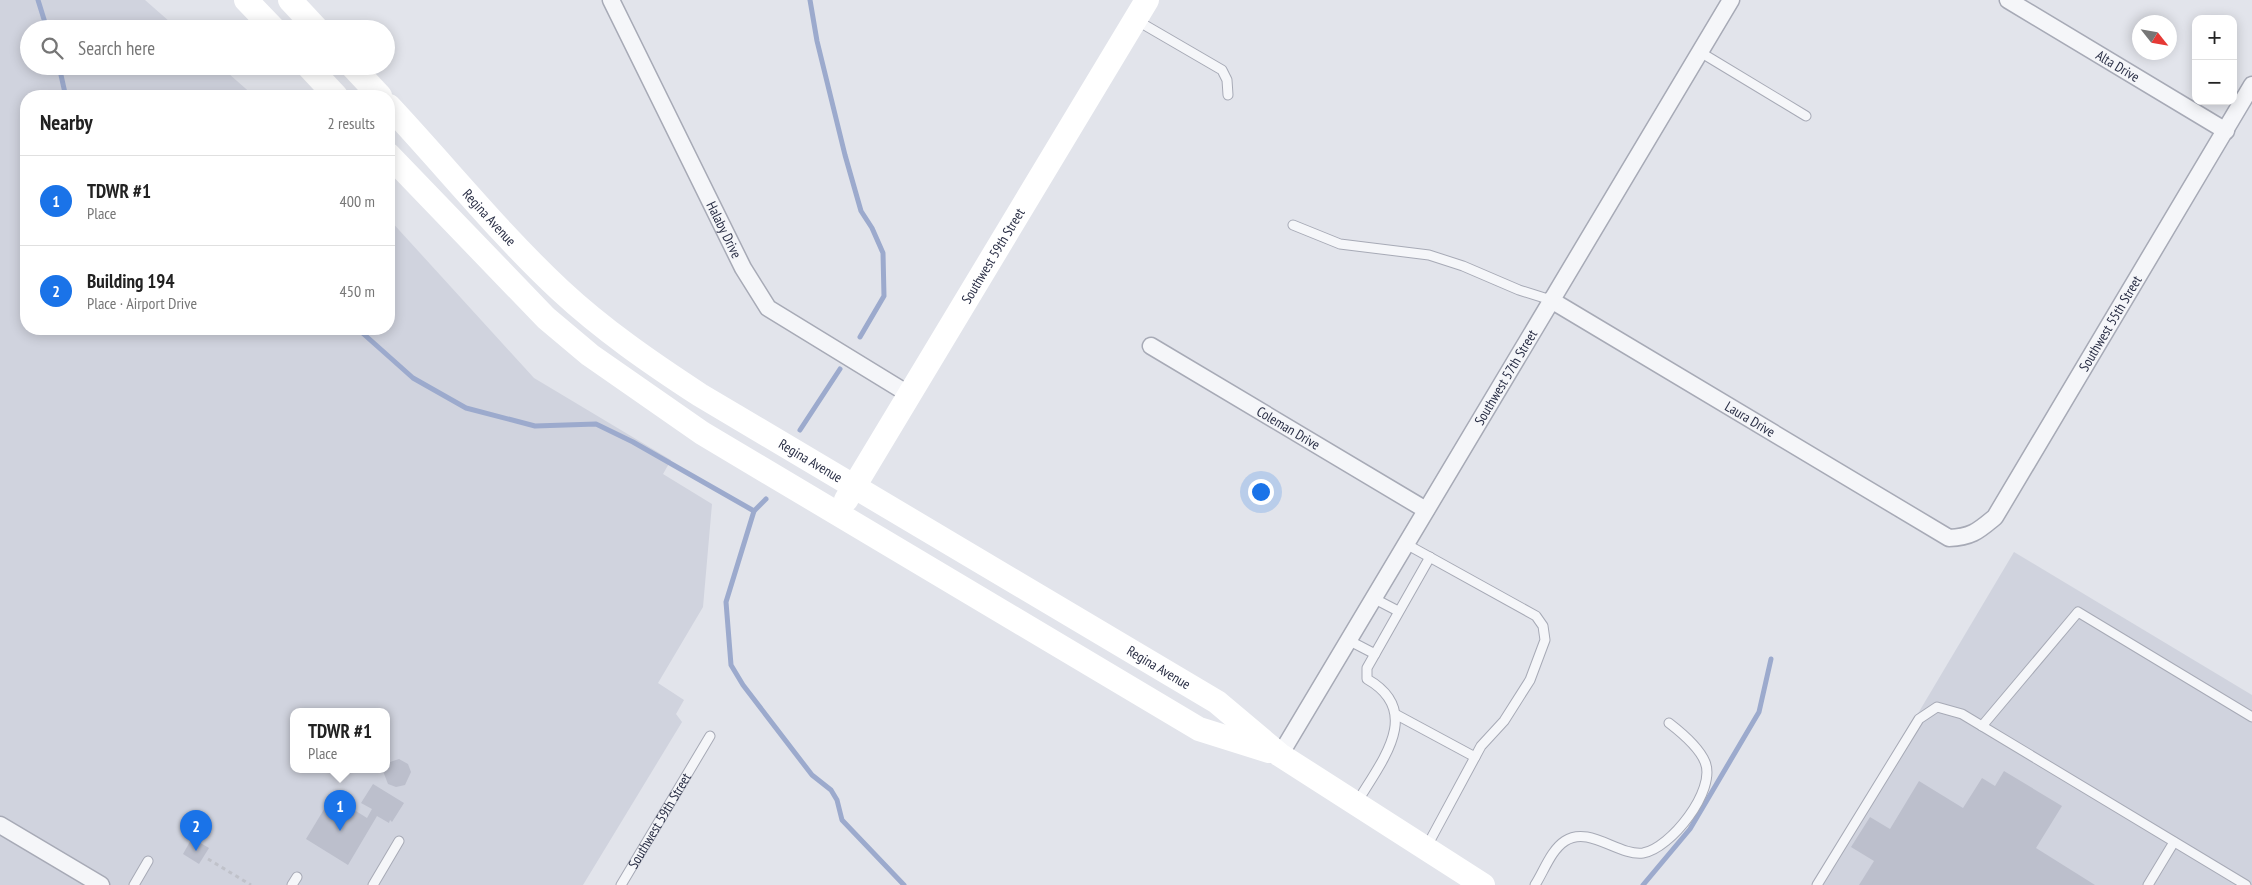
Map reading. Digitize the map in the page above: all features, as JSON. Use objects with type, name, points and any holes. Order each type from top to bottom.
[{"type":"main road","points":[[246,0],[265,20]]},
{"type":"main road","points":[[290,0],[309,20]]},
{"type":"main road","name":"Southwest 59th Street","points":[[839,513],[1142,10]]},
{"type":"main road","points":[[316,75],[330,90]]},
{"type":"main road","points":[[360,75],[374,90]]},
{"type":"main road","name":"Regina Avenue","points":[[395,113],[535,265],[560,290],[630,348],[700,395],[1216,702],[1280,755],[1483,885]]},
{"type":"main road","name":"Regina Avenue","points":[[395,160],[546,318],[590,355],[702,433],[1199,728],[1280,755]]},
{"type":"street","name":"Halaby Drive","points":[[611,0],[743,268],[768,308],[910,394]]},
{"type":"street","name":"Southwest 57th Street","points":[[1280,755],[1730,0]]},
{"type":"street","name":"Alta Drive","points":[[2008,0],[2226,130]]},
{"type":"street","name":"Southwest 55th Street","points":[[1949,538],[1966,537],[1979,530],[1995,517],[2252,85]]},
{"type":"street","name":"Laura Drive","points":[[1551,300],[1949,538]]},
{"type":"street","name":"Coleman Drive","points":[[1151,346],[1426,510]]},
{"type":"street","points":[[0,825],[101,885]]},
{"type":"lane","points":[[1142,10],[1222,70],[1227,80],[1228,95]]},
{"type":"lane","points":[[1700,52],[1806,116]]},
{"type":"lane","points":[[1293,226],[1340,244],[1429,255],[1463,266],[1519,290],[1551,300]]},
{"type":"lane","points":[[1406,544],[1536,616],[1543,626],[1545,640],[1530,680],[1504,721],[1493,732],[1475,757],[1426,849]]},
{"type":"lane","points":[[1356,804],[1387,751],[1397,715],[1392,700],[1382,687],[1367,679],[1366,668],[1430,557]]},
{"type":"lane","points":[[1373,598],[1398,611]]},
{"type":"lane","points":[[1982,726],[2078,612],[2252,716]]},
{"type":"lane","points":[[1348,640],[1375,654]]},
{"type":"lane","points":[[1818,885],[1919,719],[1937,707],[1962,714],[2246,885]]},
{"type":"lane","points":[[1397,715],[1475,757]]},
{"type":"lane","points":[[1535,885],[1555,852],[1566,840],[1590,838],[1628,852],[1641,853],[1653,850],[1666,841],[1685,821],[1706,788],[1708,776],[1705,763],[1689,741],[1669,723]]},
{"type":"lane","name":"Southwest 59th Street","points":[[621,885],[710,736]]},
{"type":"lane","points":[[373,885],[399,841]]},
{"type":"lane","points":[[2148,885],[2174,842]]},
{"type":"lane","points":[[134,885],[148,861]]},
{"type":"path","points":[[208,859],[251,885]]},
{"type":"shaded area","points":[[0,0],[145,0],[168,20],[20,20],[20,75],[230,75],[247,90],[20,90],[20,335],[395,335],[395,226],[534,378],[671,460],[663,474],[712,504],[703,607],[658,683],[684,700],[676,714],[682,722],[583,885],[0,885]]},
{"type":"shaded area","points":[[2014,552],[2252,695],[2252,885],[1816,885]]},
{"type":"building","points":[[399,759],[408,764],[411,772],[405,785],[396,787],[388,784],[384,773],[390,773],[390,762]]},
{"type":"building","points":[[2004,771],[2062,806],[2036,848],[2095,885],[1859,885],[1874,861],[1851,847],[1870,817],[1890,829],[1919,781],[1963,808],[1982,778],[1995,786]]},
{"type":"building","points":[[373,784],[404,803],[392,822],[390,820],[389,823],[377,816],[348,865],[306,839],[332,796],[367,818],[372,809],[361,803]]},
{"type":"building","points":[[192,838],[209,848],[199,864],[183,854]]},
{"type":"waterway","points":[[38,0],[44,20]]},
{"type":"waterway","points":[[810,0],[817,41],[861,211],[872,228],[883,253],[884,296],[860,337]]},
{"type":"waterway","points":[[61,75],[64,90]]},
{"type":"waterway","points":[[365,335],[413,378],[466,408],[535,426],[596,424],[633,442],[754,511],[726,602],[731,665],[743,685],[812,775],[831,790],[837,800],[842,820],[904,885]]},
{"type":"waterway","points":[[800,430],[840,369]]},
{"type":"waterway","points":[[754,511],[766,499]]},
{"type":"waterway","points":[[1643,885],[1690,829],[1759,712],[1771,659]]},
{"type":"place","name":"TDWR #1","points":[[340,831]]},
{"type":"place","name":"Building 194","points":[[196,851]]}]
